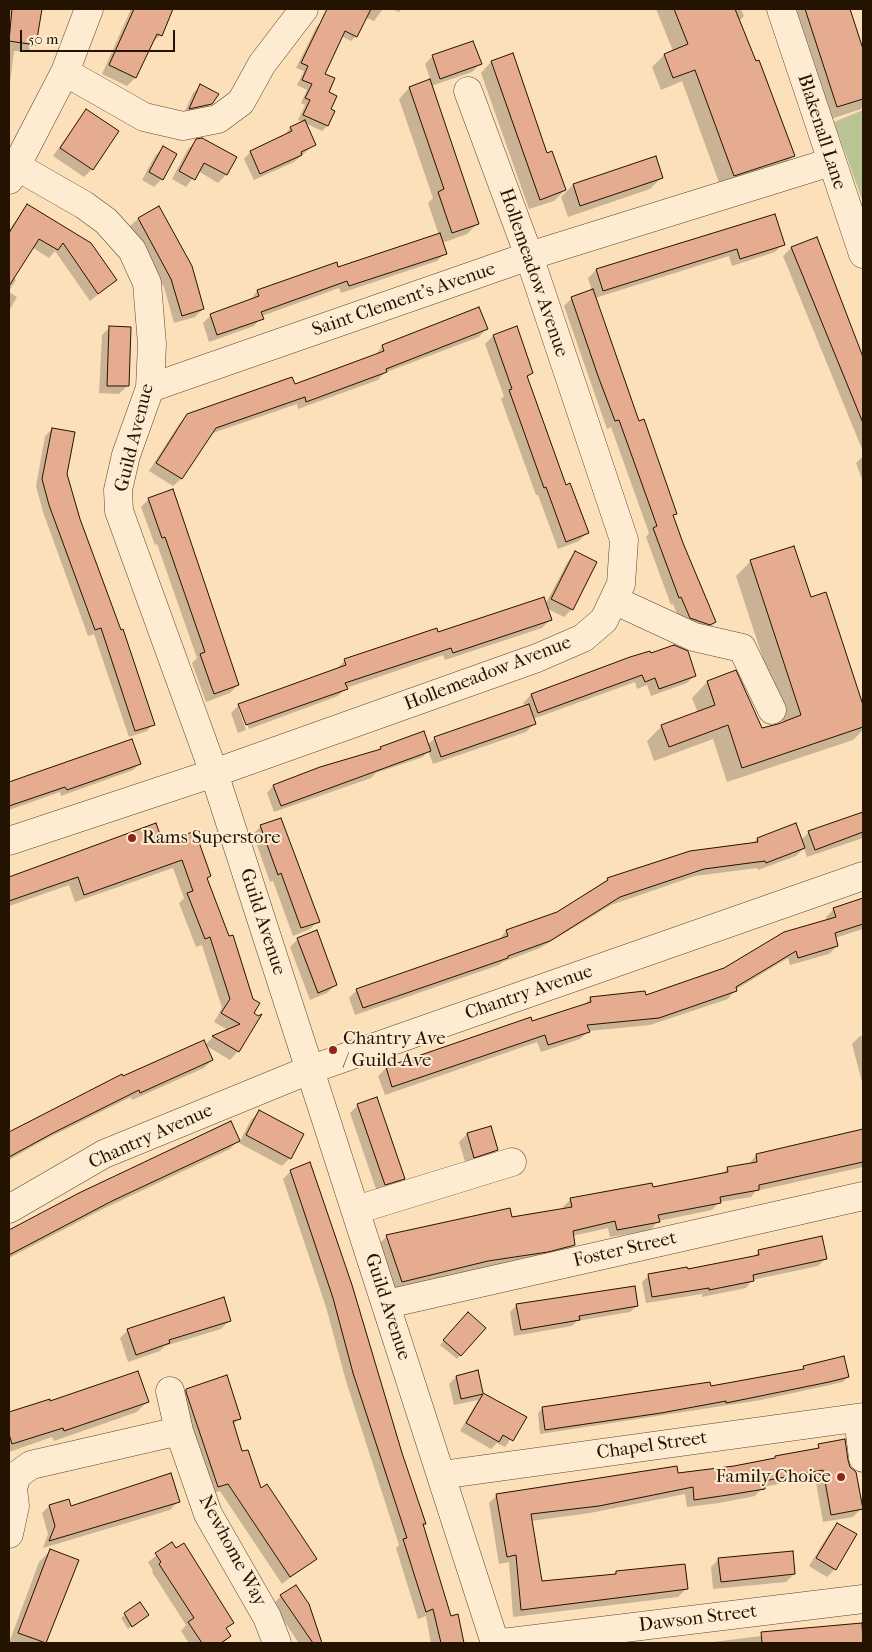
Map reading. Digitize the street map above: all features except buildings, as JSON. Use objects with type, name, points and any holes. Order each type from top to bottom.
[{"type":"street","points":[[13,173],[65,72],[89,9]]},
{"type":"street","points":[[65,72],[144,117],[183,126],[218,118],[241,102],[262,64],[304,9]]},
{"type":"street","name":"Blakenall Lane","points":[[781,9],[863,254]]},
{"type":"street","name":"Hollemeadow Avenue","points":[[9,841],[214,773],[537,658],[583,638],[604,620],[621,584],[624,540],[529,256],[468,92]]},
{"type":"street","name":"Saint Clement's Avenue","points":[[150,388],[529,256],[831,162]]},
{"type":"street","name":"Guild Avenue","points":[[13,173],[84,205],[106,221],[132,250],[147,283],[152,344],[150,388],[126,455],[118,490],[119,511],[214,773],[495,1643]]},
{"type":"street","points":[[614,600],[694,637],[742,648],[772,710]]},
{"type":"street","name":"Chantry Avenue","points":[[9,1208],[104,1154],[309,1070],[863,876]]},
{"type":"street","points":[[356,1210],[512,1162]]},
{"type":"street","name":"Foster Street","points":[[387,1304],[863,1196]]},
{"type":"street","name":"Newhome Way","points":[[170,1391],[179,1430],[208,1514],[267,1616],[277,1643]]},
{"type":"street","points":[[861,1418],[863,1458]]},
{"type":"street","name":"Chapel Street","points":[[441,1476],[861,1418]]},
{"type":"street","points":[[9,1534],[15,1506],[13,1488],[17,1475],[31,1465],[179,1430]]},
{"type":"street","name":"Dawson Street","points":[[502,1643],[863,1599]]},
{"type":"green space","points":[[863,110],[863,202],[834,122]]},
{"type":"place","name":"Rams Superstore","points":[[132,838]]},
{"type":"place","name":"Chantry Ave / Guild Ave","points":[[333,1050]]},
{"type":"place","name":"Family Choice","points":[[841,1477]]}]
